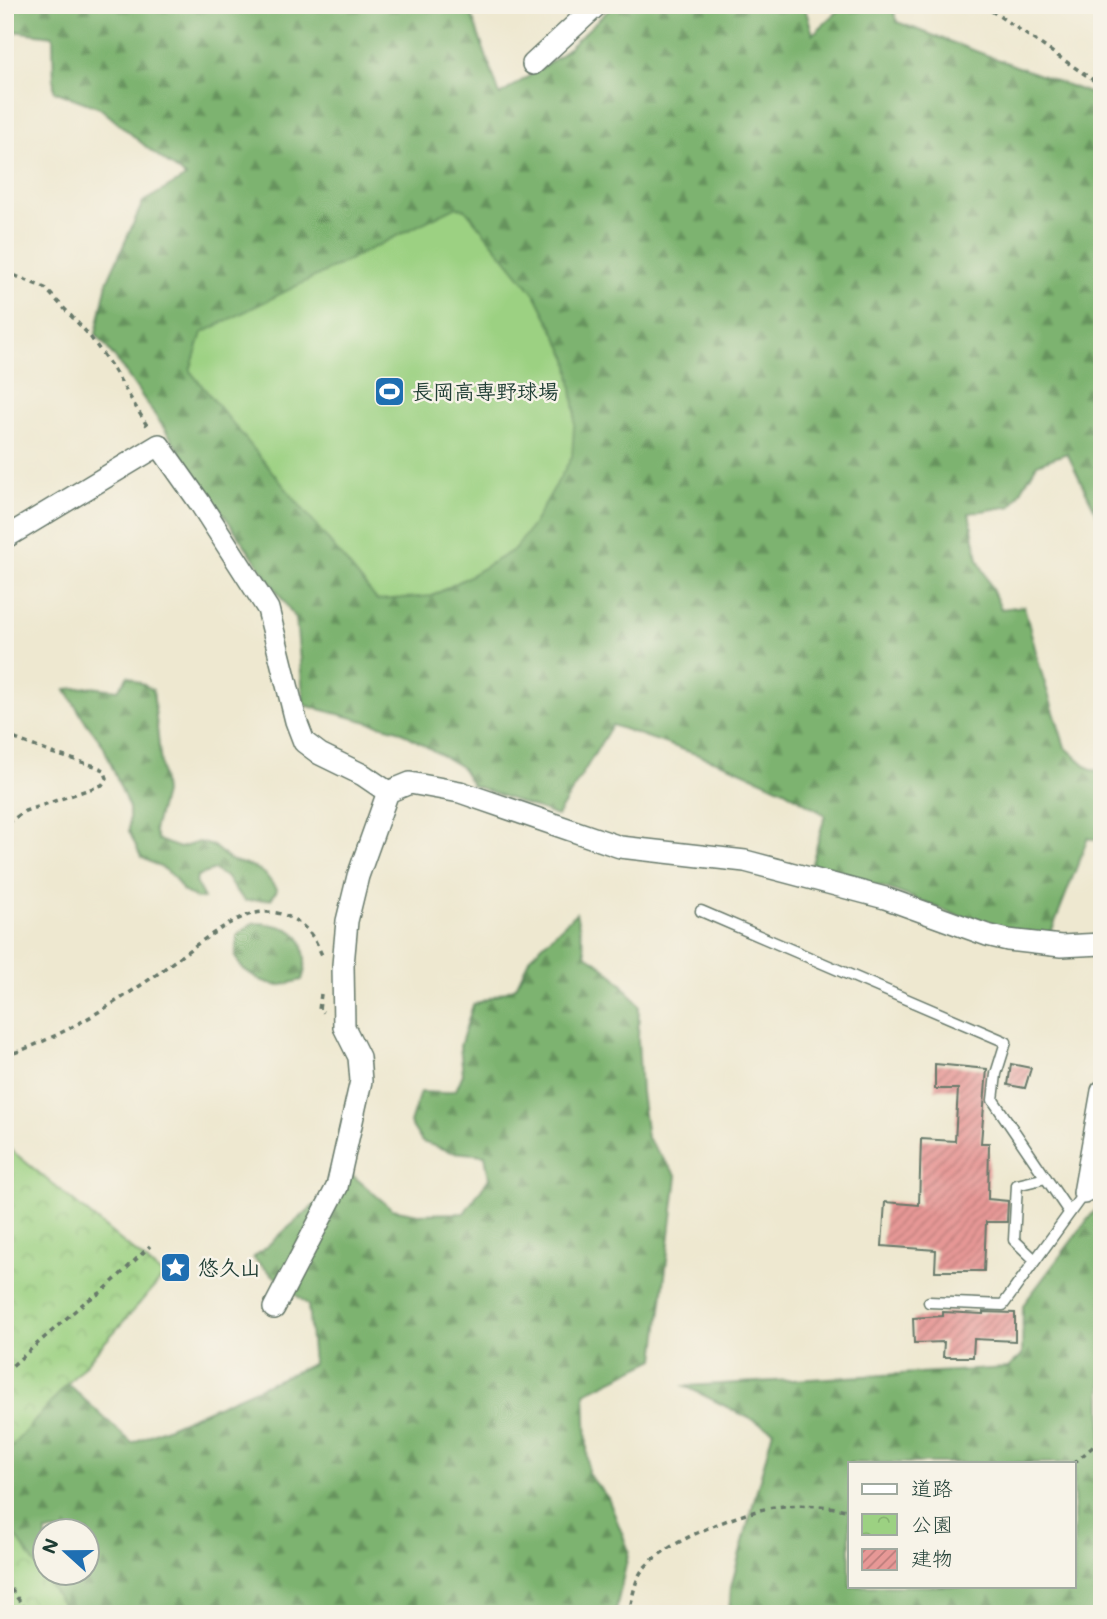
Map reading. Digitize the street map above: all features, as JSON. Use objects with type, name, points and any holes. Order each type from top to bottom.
[{"type":"street","points":[[533,64],[597,5]]},
{"type":"street","points":[[8,536],[159,446],[200,503],[268,609],[296,721],[304,742],[320,754],[363,775],[388,792]]},
{"type":"street","points":[[274,1308],[337,1187],[361,1081],[359,1057],[344,1027],[343,965],[347,920],[358,876],[388,792],[410,783],[460,792],[620,847],[745,861],[885,898],[1008,940],[1061,946],[1102,944]]},
{"type":"street","points":[[1084,1193],[1102,1091]]},
{"type":"lane","points":[[701,911],[1006,1042],[996,1074],[993,1100],[1069,1212]]},
{"type":"lane","points":[[1035,1260],[1014,1240],[1017,1185],[1046,1178]]},
{"type":"lane","points":[[929,1302],[1003,1305],[1084,1193]]},
{"type":"path","points":[[983,5],[1102,86]]},
{"type":"path","points":[[5,265],[8,275],[45,288],[89,335],[159,446]]},
{"type":"path","points":[[5,735],[52,754],[95,766],[104,770],[107,778],[102,785],[25,811],[5,825]]},
{"type":"path","points":[[5,1056],[28,1049],[73,1028],[235,921],[255,913],[275,912],[297,920],[313,936],[322,956]]},
{"type":"path","points":[[321,988],[319,1010],[344,1027]]},
{"type":"path","points":[[5,1372],[85,1302],[102,1292],[150,1246]]},
{"type":"path","points":[[1075,1462],[1102,1439]]},
{"type":"path","points":[[629,1614],[640,1574],[655,1558],[677,1542],[732,1519],[773,1508],[816,1505],[848,1511]]},
{"type":"path","points":[[5,1581],[29,1614]]},
{"type":"green space","points":[[5,5],[468,5],[500,95],[561,55],[614,5],[804,5],[813,34],[845,5],[892,5],[897,22],[1102,98],[1102,524],[1067,453],[1037,464],[1012,506],[969,513],[978,559],[1001,609],[1024,606],[1065,747],[1091,770],[1102,771],[1102,842],[1088,838],[1048,940],[997,931],[892,890],[811,867],[825,815],[784,790],[733,767],[612,725],[557,816],[472,785],[461,767],[398,730],[304,705],[296,619],[119,363],[96,334],[107,282],[143,202],[186,177],[100,108],[54,91],[53,36],[5,30]],"holes":[[[536,296],[568,359],[575,412],[515,549],[432,596]]]},
{"type":"green space","name":"長岡高専野球場","points":[[455,207],[465,209],[536,296],[568,359],[575,412],[572,457],[534,523],[515,549],[432,596],[377,600],[190,371],[202,333]]},
{"type":"green space","points":[[128,676],[153,690],[164,793],[154,830],[158,840],[180,848],[199,842],[213,846],[230,860],[254,867],[265,874],[277,890],[271,899],[245,901],[227,878],[214,870],[197,876],[196,883],[204,898],[197,899],[183,891],[166,870],[141,857],[129,831],[129,808],[103,745],[65,689],[90,687],[118,690]]},
{"type":"green space","points":[[576,913],[586,955],[615,977],[639,1005],[641,1092],[647,1138],[677,1176],[655,1359],[585,1393],[588,1474],[608,1498],[629,1551],[615,1614],[5,1614],[5,1154],[63,1380],[132,1443],[313,1364],[308,1305],[253,1258],[351,1174],[392,1209],[418,1214],[464,1213],[489,1178],[485,1155],[452,1152],[422,1142],[410,1123],[420,1092],[443,1093],[456,1090],[463,1074],[460,1046],[473,1005],[516,987],[530,957]]},
{"type":"green space","points":[[253,923],[280,926],[297,935],[302,943],[305,959],[302,980],[278,986],[260,980],[242,968],[235,956],[238,934]]},
{"type":"green space","points":[[5,1145],[164,1276],[5,1454]]},
{"type":"green space","points":[[1102,1185],[1102,1614],[729,1614],[731,1587],[773,1430],[685,1386],[1008,1368],[1022,1355],[1023,1305],[1098,1206]]},
{"type":"green space","points":[[5,1520],[32,1560],[32,1588],[51,1588],[69,1614],[5,1614]]},
{"type":"building","points":[[935,1064],[987,1069],[981,1143],[989,1143],[988,1199],[1008,1201],[1007,1222],[986,1222],[984,1271],[935,1271],[936,1250],[882,1246],[885,1202],[919,1205],[921,1139],[955,1141],[958,1089],[935,1089]]},
{"type":"building","points":[[1011,1064],[1031,1068],[1025,1088],[1008,1085]]},
{"type":"building","points":[[943,1312],[1015,1313],[1015,1341],[974,1339],[973,1357],[943,1357],[944,1342],[914,1343],[913,1318],[943,1316]]},
{"type":"place","name":"長岡高専野球場","points":[[389,392]]},
{"type":"place","name":"悠久山","points":[[175,1268]]}]
